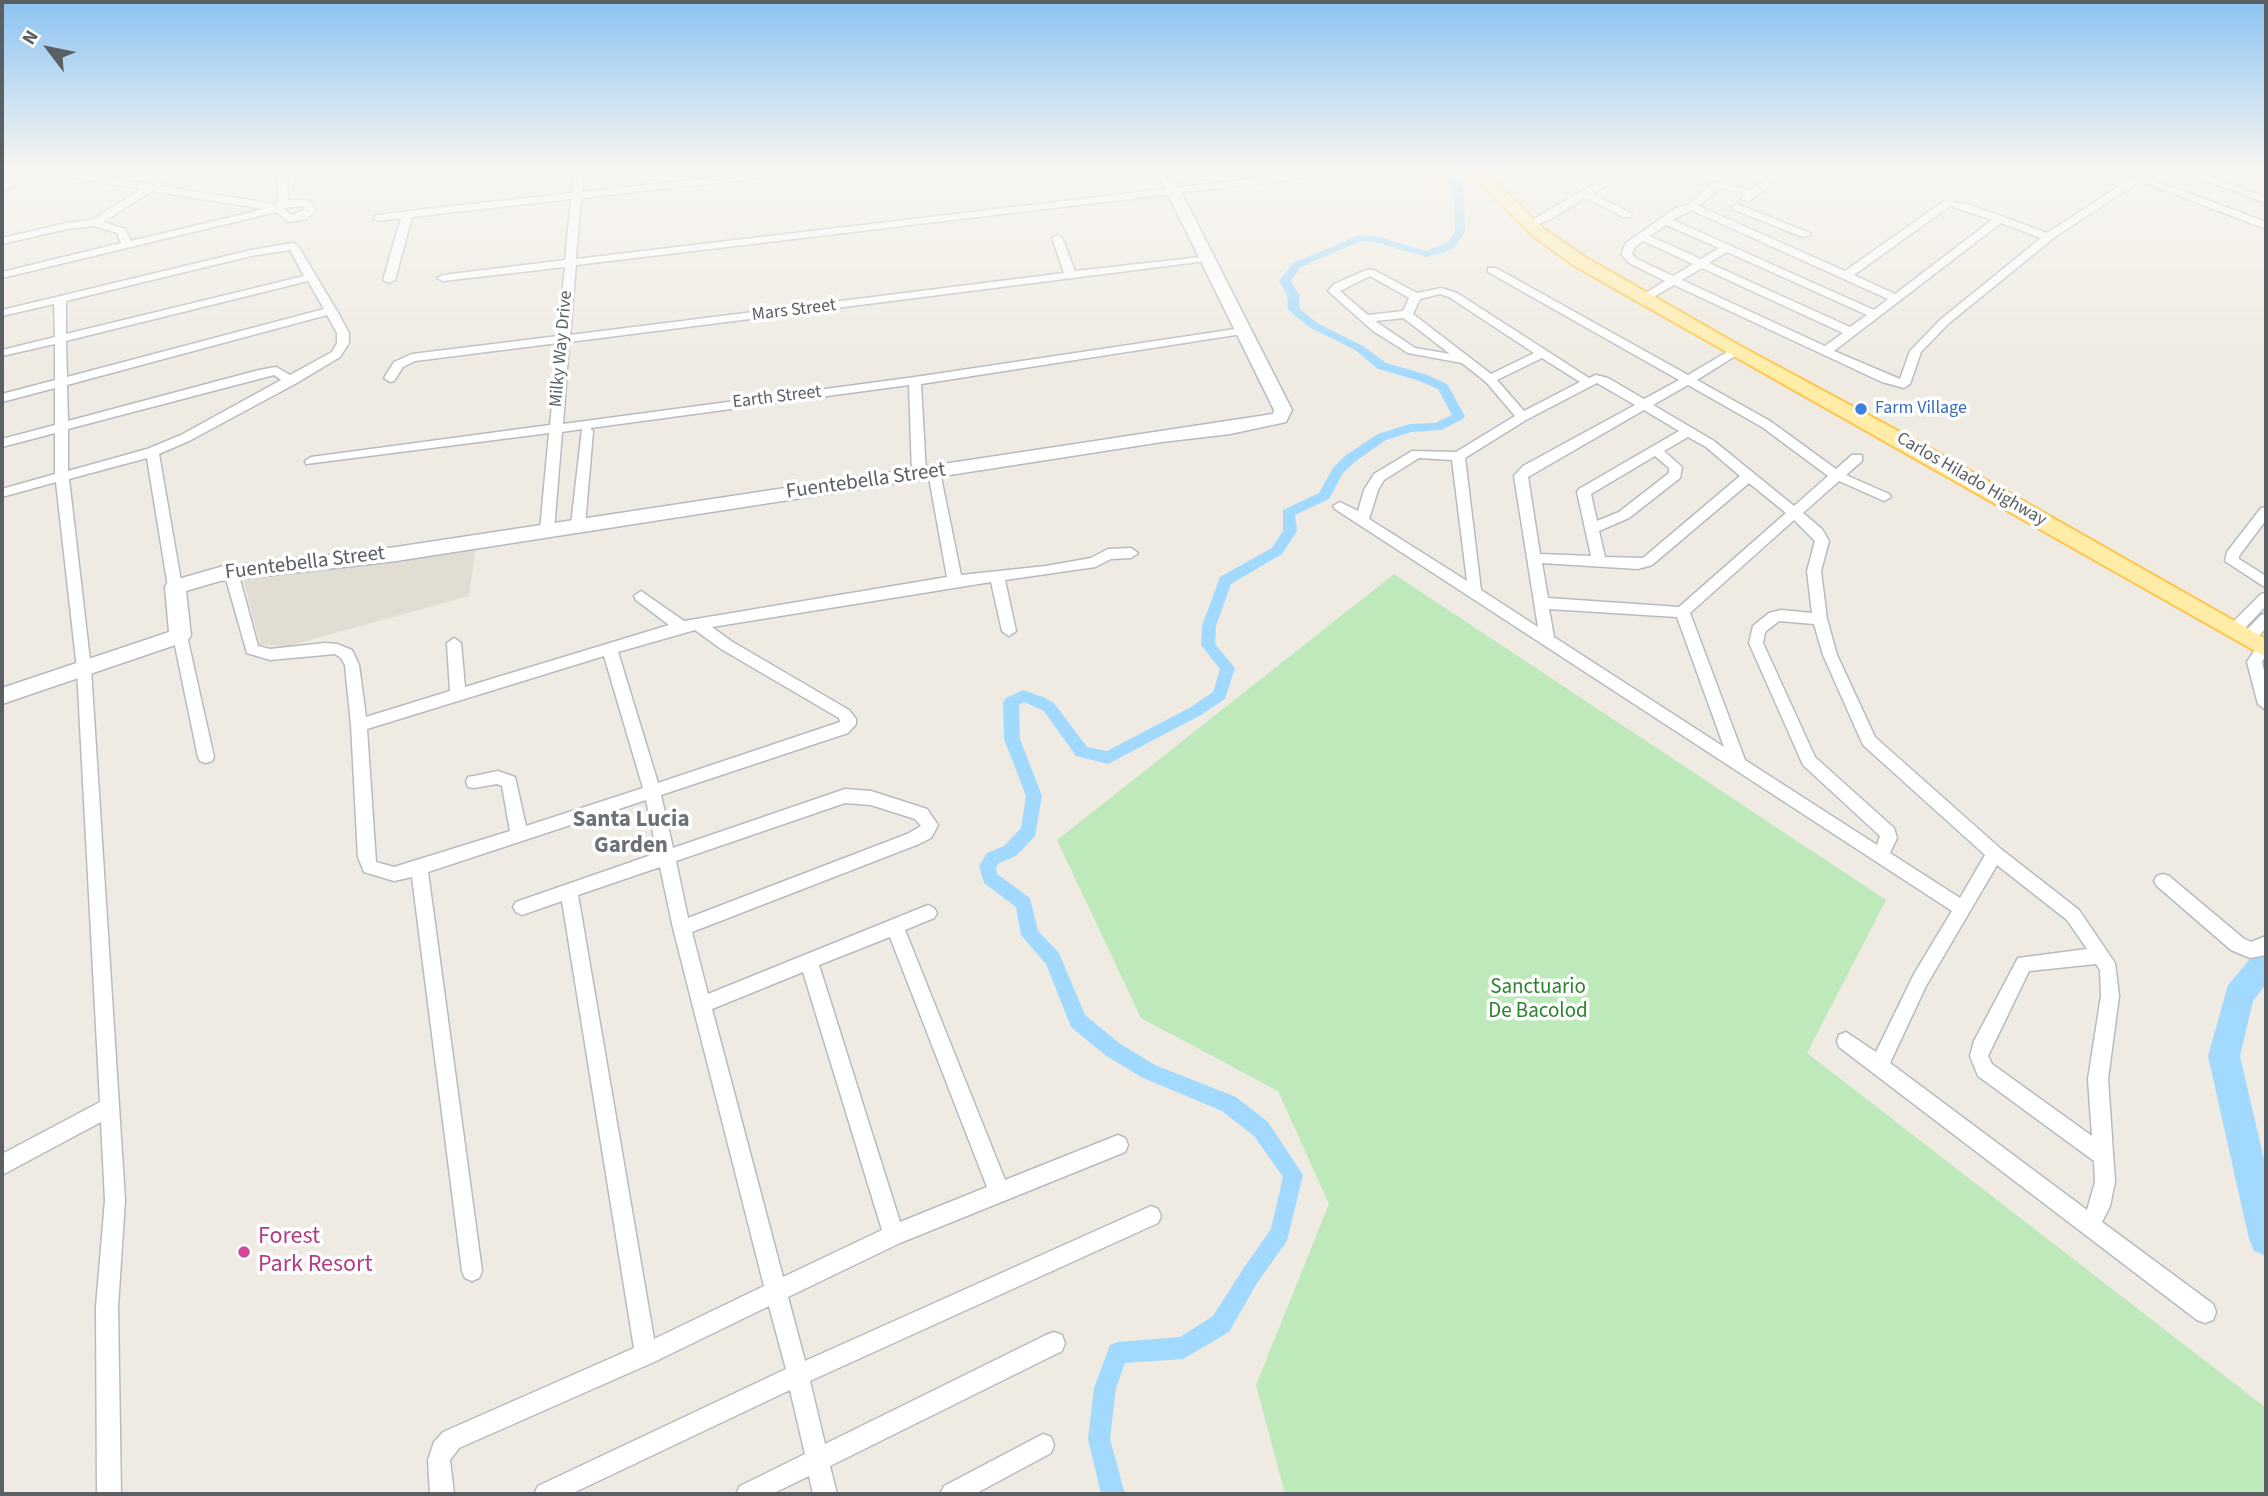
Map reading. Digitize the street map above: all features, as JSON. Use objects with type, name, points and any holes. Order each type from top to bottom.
[{"type":"main road","name":"Carlos Hilado Highway","points":[[1548,238],[1567,253],[1643,299],[1874,424],[2253,641]]},
{"type":"street","points":[[2,242],[19,238]]},
{"type":"street","points":[[124,238],[127,245]]},
{"type":"street","points":[[2,275],[159,238]]},
{"type":"street","points":[[389,280],[401,238]]},
{"type":"street","name":"Milky Way Drive","points":[[547,530],[562,338],[573,238]]},
{"type":"street","points":[[443,278],[784,238]]},
{"type":"street","points":[[1057,238],[1071,276]]},
{"type":"street","name":"Fuentebella Street","points":[[175,587],[231,572],[310,565],[1162,436],[1230,428],[1280,418],[1283,410],[1196,238]]},
{"type":"street","points":[[1642,238],[1627,249],[1629,257],[1674,281],[1886,379],[1904,384],[1921,345],[1944,322],[2047,238]]},
{"type":"street","points":[[1645,238],[1851,332]]},
{"type":"street","points":[[1704,238],[1874,314]]},
{"type":"street","points":[[1763,238],[1896,298]]},
{"type":"street","points":[[1786,248],[1801,238]]},
{"type":"street","points":[[1847,275],[1898,238]]},
{"type":"street","points":[[1828,350],[1975,238]]},
{"type":"street","points":[[2,313],[286,246],[296,247],[343,332],[341,348],[336,354],[185,438],[152,452],[2,494]]},
{"type":"street","points":[[1643,299],[1727,248]]},
{"type":"street","name":"Mars Street","points":[[390,377],[398,365],[412,358],[1206,258]]},
{"type":"street","points":[[1492,270],[1766,424],[1836,475],[1884,497]]},
{"type":"street","points":[[1464,360],[1415,353],[1377,330],[1335,294],[1335,288],[1370,271],[1415,297],[1437,291],[1446,292],[1531,343],[1588,382]]},
{"type":"street","points":[[2,353],[312,277]]},
{"type":"street","points":[[1407,314],[1415,297]]},
{"type":"street","points":[[60,300],[62,477],[83,669],[115,1200],[107,1307],[109,1494]]},
{"type":"street","points":[[2,398],[331,311]]},
{"type":"street","points":[[1367,319],[1407,314],[1490,379],[1522,417]]},
{"type":"street","name":"Earth Street","points":[[312,461],[915,380],[1242,331]]},
{"type":"street","points":[[1547,639],[1521,476],[1528,469],[1736,351]]},
{"type":"street","points":[[1490,379],[1543,353]]},
{"type":"street","points":[[2,443],[259,374],[276,371],[291,381]]},
{"type":"street","points":[[915,380],[927,473],[955,581]]},
{"type":"street","points":[[1362,520],[1371,490],[1379,477],[1393,467],[1417,454],[1458,456],[1522,417],[1588,382],[1604,380],[1721,452],[1817,532],[1822,541],[1814,571],[1820,620],[1830,655],[1869,741],[1995,853],[2073,915],[2101,956],[2111,979],[2098,1079],[2105,1182],[2100,1206],[2090,1224]]},
{"type":"street","points":[[578,525],[587,431]]},
{"type":"street","points":[[1598,561],[1583,494],[1586,489],[1687,432]]},
{"type":"street","points":[[1591,529],[1624,515],[1675,475],[1676,467],[1657,451]]},
{"type":"street","points":[[152,452],[175,587],[180,636],[206,757]]},
{"type":"street","points":[[1458,456],[1474,574],[1474,594]]},
{"type":"street","points":[[1542,603],[1682,612],[1857,458]]},
{"type":"street","points":[[1535,558],[1639,564],[1647,562],[1748,476]]},
{"type":"street","points":[[1340,506],[1961,908]]},
{"type":"street","points":[[2266,511],[2232,555],[2232,561],[2266,583]]},
{"type":"street","points":[[359,725],[681,627],[955,581],[997,578],[1089,563],[1108,554],[1131,552]]},
{"type":"street","points":[[231,572],[252,649],[270,655],[325,648],[337,649],[347,654],[352,665],[359,725],[366,857],[370,867],[394,874],[842,729],[848,724],[844,714],[726,645],[697,624]]},
{"type":"street","points":[[997,578],[1009,631]]},
{"type":"street","points":[[641,596],[681,627]]},
{"type":"street","points":[[2266,598],[2253,641],[2254,662],[2266,704]]},
{"type":"street","points":[[1682,612],[1739,765]]},
{"type":"street","points":[[1820,620],[1781,615],[1774,617],[1758,630],[1756,643],[1809,761],[1888,833],[1889,838],[1880,855]]},
{"type":"street","points":[[2253,641],[2266,619]]},
{"type":"street","points":[[2,696],[180,636]]},
{"type":"street","points":[[454,643],[458,695]]},
{"type":"street","points":[[609,648],[652,790],[682,928],[798,1375],[825,1494]]},
{"type":"street","points":[[474,782],[498,777],[509,782],[519,834]]},
{"type":"street","points":[[522,907],[845,796],[871,798],[921,814],[930,825],[925,832],[913,839],[682,928]]},
{"type":"street","points":[[1879,1065],[1897,1023],[1995,853]]},
{"type":"street","points":[[419,868],[472,1271]]},
{"type":"street","points":[[2163,881],[2237,944],[2250,950],[2260,949],[2266,944]]},
{"type":"street","points":[[569,890],[646,1354]]},
{"type":"street","points":[[702,1005],[928,913]]},
{"type":"street","points":[[895,928],[1000,1194]]},
{"type":"street","points":[[2101,956],[2024,964],[1981,1047],[1979,1056],[1985,1070],[2103,1156]]},
{"type":"street","points":[[809,961],[894,1235]]},
{"type":"street","points":[[1846,1041],[2205,1312]]},
{"type":"street","points":[[2,1165],[111,1106]]},
{"type":"street","points":[[442,1494],[439,1460],[442,1450],[451,1440],[776,1294],[894,1235],[1118,1145]]},
{"type":"street","points":[[547,1494],[798,1375],[1151,1216]]},
{"type":"street","points":[[748,1494],[1054,1343]]},
{"type":"street","points":[[952,1494],[1043,1445]]},
{"type":"shaded area","points":[[476,545],[469,596],[288,646],[260,645],[243,578]]},
{"type":"green space","name":"Sanctuario De Bacolod","points":[[1394,574],[1886,900],[1807,1053],[2266,1408],[2266,1494],[1285,1494],[1256,1385],[1329,1204],[1278,1091],[1141,1018],[1057,840]]},
{"type":"waterway","points":[[1113,1494],[1099,1439],[1105,1388],[1118,1353],[1183,1348],[1221,1324],[1280,1234],[1293,1175],[1261,1129],[1229,1104],[1148,1071],[1112,1049],[1078,1021],[1053,959],[1030,935],[1024,903],[990,878],[987,866],[993,858],[1010,851],[1029,831],[1034,796],[1012,739],[1011,702],[1023,696],[1049,707],[1082,752],[1108,758],[1196,711],[1220,695],[1228,668],[1208,645],[1209,626],[1225,581],[1277,551],[1290,531],[1288,513],[1324,496],[1338,471],[1351,458],[1382,437],[1410,428],[1437,427],[1459,416],[1443,387],[1421,377],[1382,366],[1359,348],[1313,325],[1294,310],[1293,295],[1285,281],[1297,265],[1360,238],[1376,239],[1426,254],[1440,251],[1452,244],[1456,238]]},
{"type":"waterway","points":[[2266,962],[2239,995],[2224,1056],[2266,1239]]},
{"type":"place","name":"Farm Village","points":[[1861,409]]},
{"type":"place","name":"Forest Park Resort","points":[[244,1252]]},
{"type":"district","name":"Santa Lucia Garden","points":[[631,834]]}]
